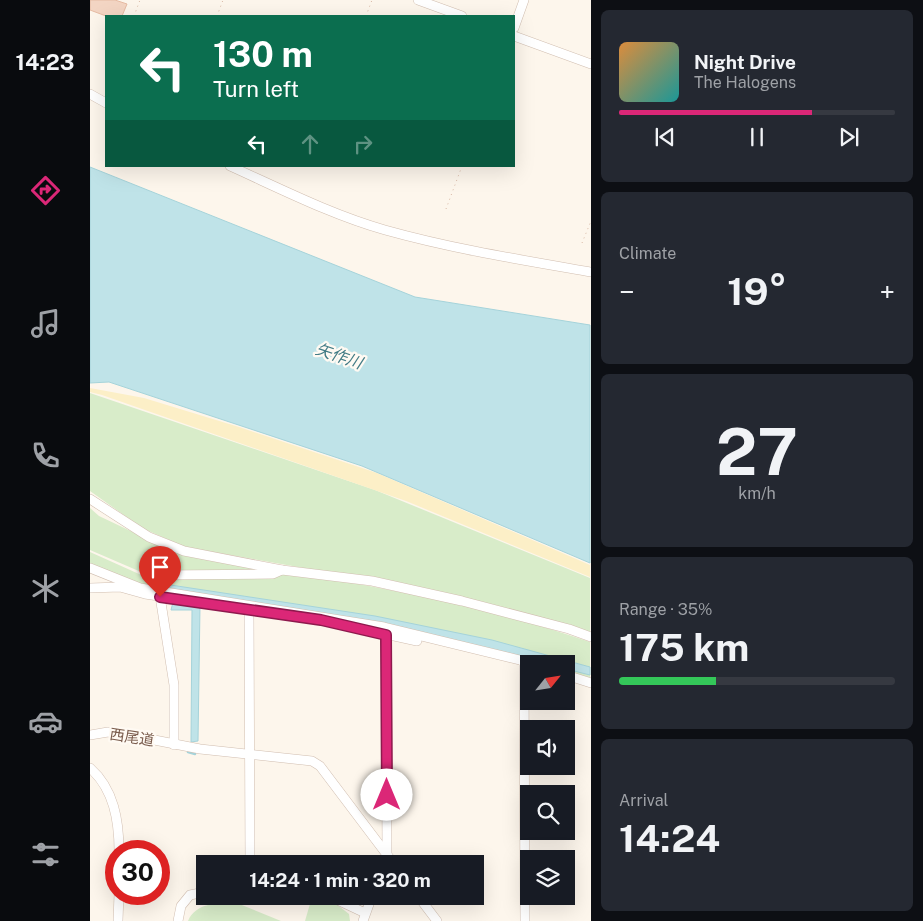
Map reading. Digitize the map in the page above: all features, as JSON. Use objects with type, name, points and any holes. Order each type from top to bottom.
[{"type":"street","points":[[418,0],[459,15]]},
{"type":"street","points":[[515,25],[524,0]]},
{"type":"street","points":[[515,36],[590,64]]},
{"type":"street","points":[[90,94],[105,102]]},
{"type":"street","points":[[232,167],[297,198],[383,229],[444,245],[590,272]]},
{"type":"street","points":[[90,499],[149,537],[184,551],[282,570],[372,581],[569,629],[590,637]]},
{"type":"street","points":[[90,568],[140,588],[160,593],[249,610],[321,620],[520,663]]},
{"type":"street","points":[[174,745],[174,685],[160,593],[160,577],[164,575],[273,574],[282,570]]},
{"type":"street","points":[[90,588],[120,587],[384,627],[520,660]]},
{"type":"street","points":[[249,610],[250,855]]},
{"type":"street","points":[[386,635],[387,854]]},
{"type":"street","points":[[575,677],[590,681]]},
{"type":"street","points":[[525,921],[526,710]]},
{"type":"street","name":"西尾道","points":[[90,735],[108,732],[119,733],[174,745],[312,761],[320,766],[387,854]]},
{"type":"street","points":[[90,768],[99,776],[110,791],[117,821],[118,840]]},
{"type":"street","points":[[178,921],[181,906],[190,895],[196,894]]},
{"type":"street","points":[[118,921],[119,905]]},
{"type":"street","points":[[344,905],[364,917],[369,905]]},
{"type":"street","points":[[424,905],[436,921]]},
{"type":"path","points":[[134,15],[140,0]]},
{"type":"path","points":[[217,15],[223,0]]},
{"type":"path","points":[[366,15],[372,0]]},
{"type":"path","points":[[446,209],[462,167]]},
{"type":"path","points":[[582,243],[590,221]]},
{"type":"green space","points":[[90,393],[375,490],[590,578],[590,634],[412,587],[185,547],[142,528],[90,491]]},
{"type":"green space","points":[[90,508],[99,516],[177,553],[268,571],[165,570],[158,572],[154,593],[90,573],[90,552],[148,578],[155,573],[148,575],[90,550]]},
{"type":"green space","points":[[286,572],[363,585],[478,609],[590,642],[590,682],[575,677],[575,655],[520,655],[520,661],[161,585],[167,577]]},
{"type":"green space","points":[[207,905],[242,905],[281,921],[188,921],[191,915]]},
{"type":"green space","points":[[310,905],[337,905],[349,914],[350,921],[305,921]]},
{"type":"sand","points":[[90,388],[144,398],[239,427],[377,473],[590,565],[590,577],[406,501],[90,392]]},
{"type":"water","name":"矢作川","points":[[90,167],[415,297],[590,325],[590,563],[362,466],[109,382],[90,383]]},
{"type":"water","points":[[164,584],[375,616],[492,640],[546,655],[520,655],[520,657],[445,638],[162,589]]},
{"type":"water","points":[[173,602],[200,605],[198,741],[191,742],[192,610],[171,610]]},
{"type":"water","points":[[575,663],[590,667],[590,675],[575,671]]},
{"type":"building","points":[[90,0],[115,0],[127,4],[122,15],[105,16],[90,10]]},
{"type":"waterway","points":[[188,752],[195,754]]},
{"type":"route","points":[[160,597],[321,620],[386,635],[387,795]]}]
